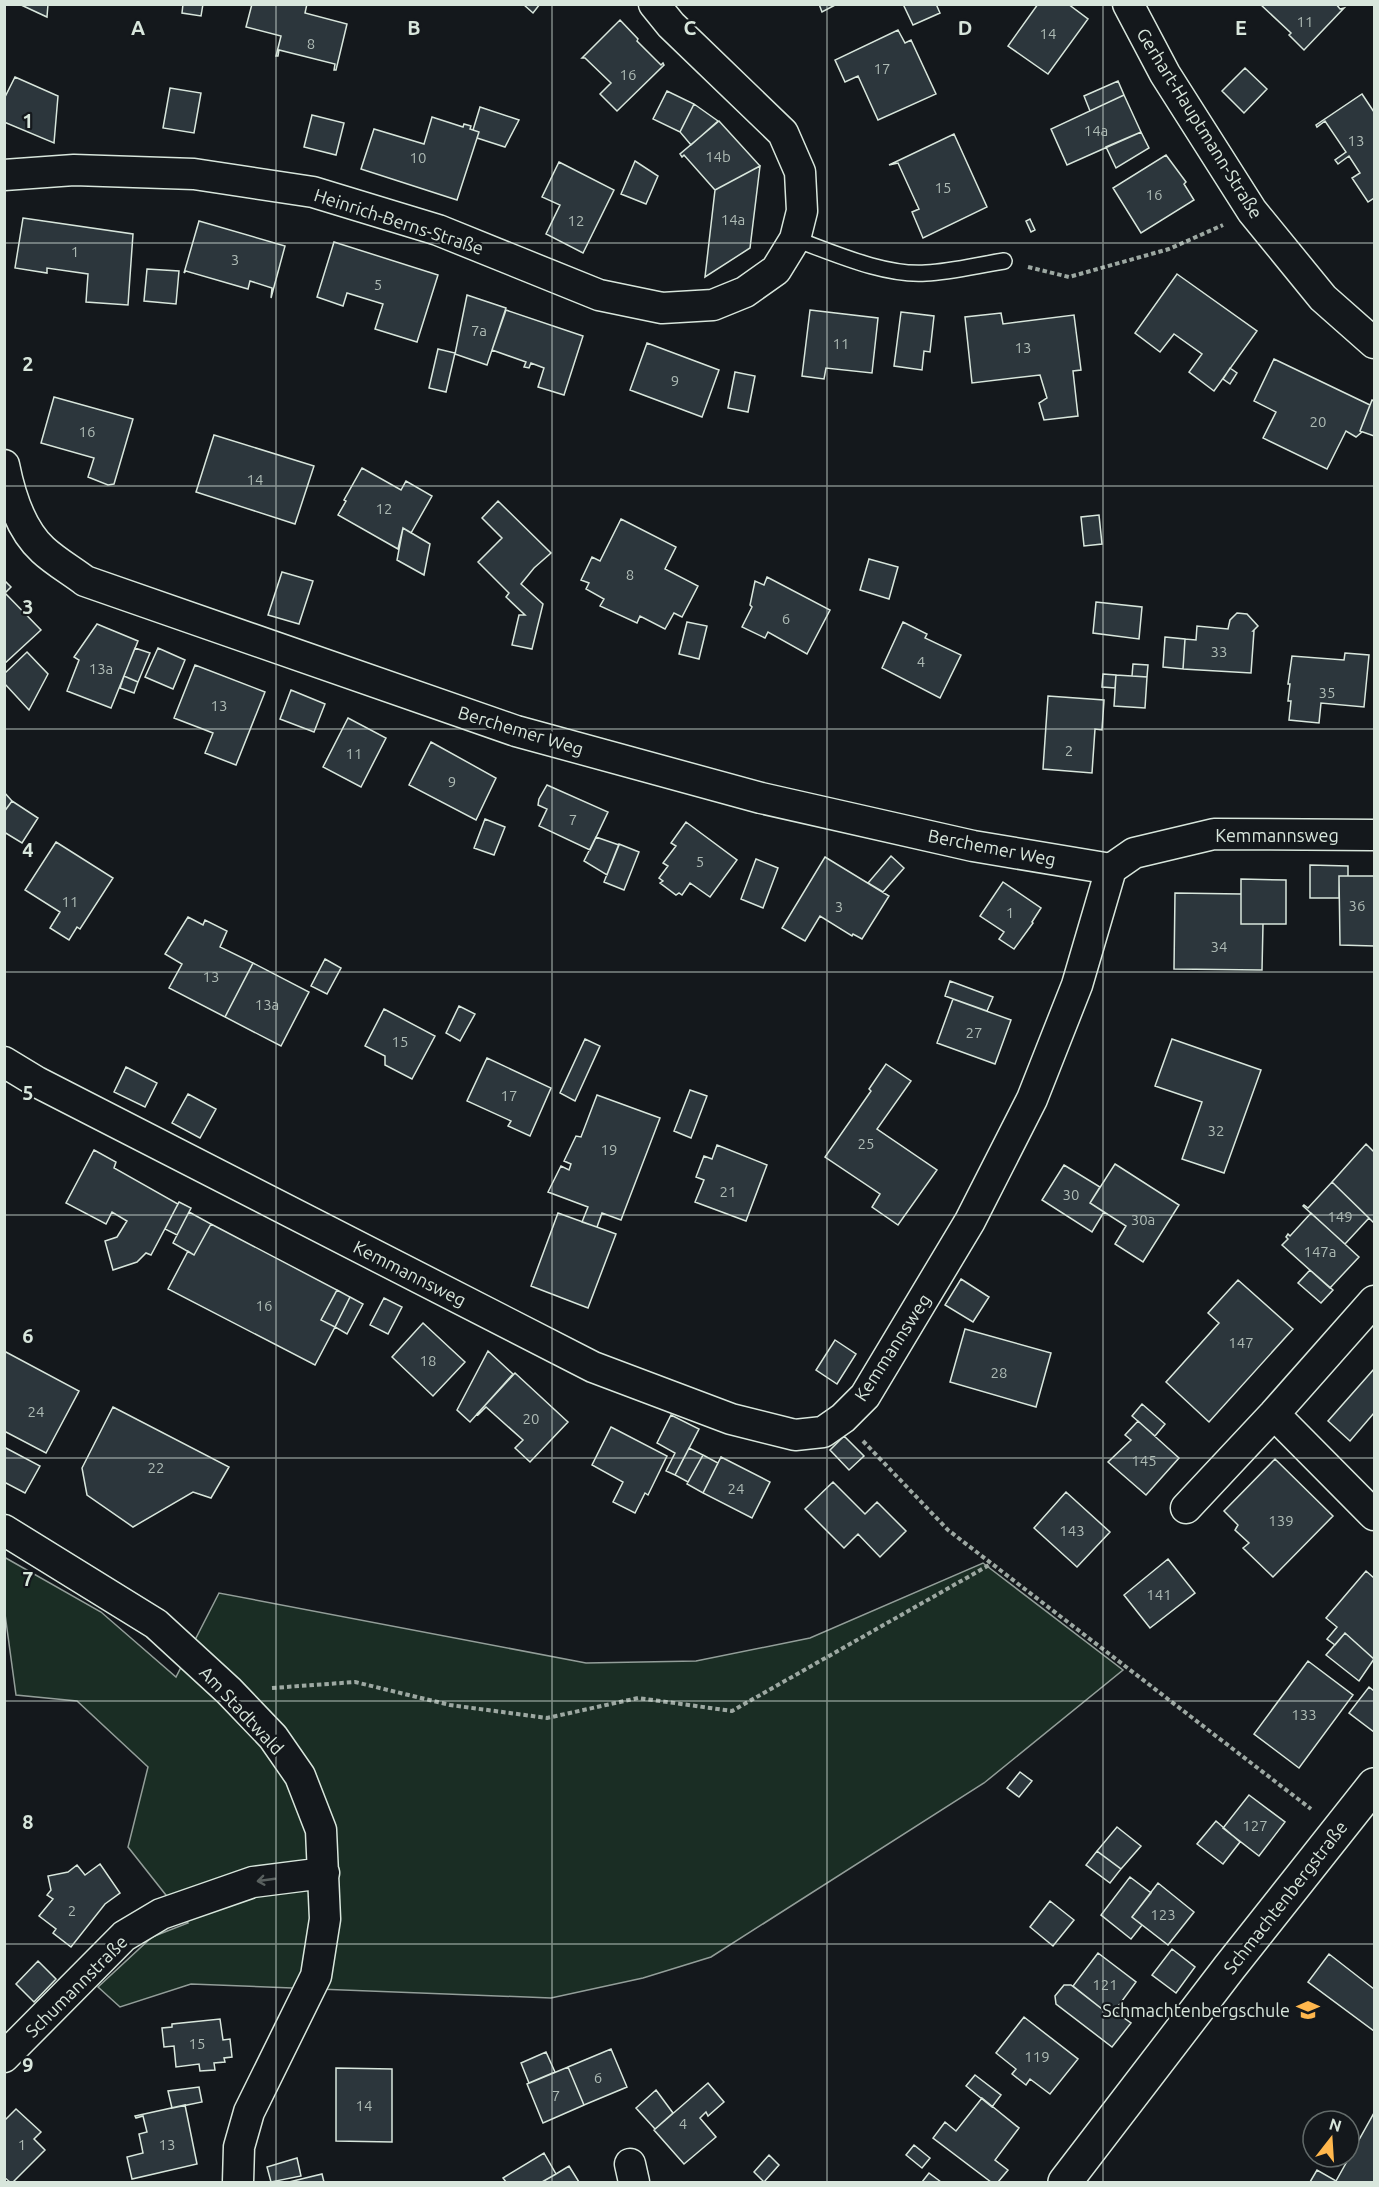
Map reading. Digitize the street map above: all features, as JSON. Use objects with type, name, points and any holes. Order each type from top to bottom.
[{"type":"street","name":"Heinrich-Berns-Straße","points":[[4,175],[74,170],[194,174],[313,192],[438,230],[599,295],[662,308],[713,305],[745,292],[776,270],[795,239],[802,211],[800,172],[783,133],[671,25],[654,4]]},
{"type":"street","name":"Gerhart-Hauptmann-Straße","points":[[1128,4],[1165,74],[1252,211],[1323,298],[1374,343]]},
{"type":"street","name":"Berchemer Weg","points":[[4,465],[8,486],[24,526],[42,549],[85,581],[516,731],[761,798],[973,846],[1111,869]]},
{"type":"street","name":"Kemmannsweg","points":[[4,1062],[48,1087],[593,1367],[731,1419],[795,1435],[823,1432],[843,1418],[865,1396],[970,1221],[1032,1099],[1077,985],[1111,869],[1134,853],[1215,834],[1374,835]]},
{"type":"street","points":[[1186,1508],[1274,1414],[1374,1301]]},
{"type":"street","points":[[1274,1414],[1374,1515]]},
{"type":"street","name":"Am Stadtwald","points":[[4,1530],[156,1624],[229,1691],[273,1737],[300,1776],[321,1830],[325,1919],[316,1976],[249,2112],[239,2147],[238,2182]]},
{"type":"street","name":"Schmachtenbergstraße","points":[[1065,2182],[1208,1994],[1374,1785]]},
{"type":"street","name":"Schumannstraße","points":[[4,2057],[124,1936],[160,1914],[253,1882],[324,1872]]},
{"type":"lane","points":[[795,239],[875,266],[905,272],[925,273],[1004,261]]},
{"type":"path","points":[[1004,261],[1069,277],[1169,249],[1252,211]]},
{"type":"path","points":[[843,1418],[948,1530],[1338,1829]]},
{"type":"path","points":[[229,1691],[355,1683],[450,1705],[547,1718],[638,1698],[732,1711],[991,1564]]},
{"type":"green space","points":[[4,1557],[101,1612],[176,1677],[219,1593],[586,1663],[696,1661],[810,1638],[983,1563],[1123,1670],[984,1783],[711,1957],[643,1978],[551,1998],[191,1984],[120,2007],[98,1987],[152,1937],[188,1923],[128,1847],[148,1767],[77,1701],[16,1695],[5,1614]]},
{"type":"building","points":[[19,4],[48,4],[47,17]]},
{"type":"building","points":[[183,4],[203,4],[201,16],[182,13]]},
{"type":"building","points":[[252,4],[307,4],[305,13],[347,24],[336,70],[334,70],[335,64],[279,50],[276,56],[281,36],[246,27]]},
{"type":"building","points":[[523,4],[540,4],[533,13]]},
{"type":"building","points":[[819,4],[837,4],[822,12]]},
{"type":"building","points":[[903,4],[936,4],[940,13],[913,25]]},
{"type":"building","points":[[1038,4],[1068,4],[1088,19],[1048,74],[1008,46]]},
{"type":"building","points":[[1260,4],[1336,4],[1340,9],[1344,8],[1304,50],[1289,35],[1291,33]]},
{"type":"building","points":[[620,20],[638,39],[637,41],[661,65],[663,63],[664,65],[617,111],[600,94],[611,83],[585,58],[582,58]]},
{"type":"building","points":[[898,30],[905,43],[911,40],[936,94],[878,120],[858,76],[845,82],[835,60]]},
{"type":"building","points":[[1245,68],[1267,89],[1244,113],[1222,91]]},
{"type":"building","points":[[15,77],[58,96],[54,143],[4,122],[4,99]]},
{"type":"building","points":[[1118,81],[1124,95],[1090,111],[1084,96]]},
{"type":"building","points":[[170,88],[201,93],[194,133],[163,128]]},
{"type":"building","points":[[667,91],[694,104],[680,132],[653,119]]},
{"type":"building","points":[[1362,94],[1374,112],[1374,198],[1368,202],[1352,178],[1360,173],[1349,156],[1338,164],[1335,160],[1346,152],[1325,121],[1317,127],[1316,125]]},
{"type":"building","points":[[1124,95],[1141,132],[1067,165],[1051,129]]},
{"type":"building","points":[[694,104],[718,121],[691,145],[680,132]]},
{"type":"building","points":[[480,107],[519,120],[505,147],[477,138],[479,132],[473,130]]},
{"type":"building","points":[[312,115],[344,123],[336,155],[304,147]]},
{"type":"building","points":[[432,117],[463,127],[464,124],[471,126],[470,129],[479,132],[457,200],[361,169],[374,129],[424,144]]},
{"type":"building","points":[[719,121],[760,166],[715,190],[684,155],[682,157],[680,154]]},
{"type":"building","points":[[1141,132],[1149,148],[1116,168],[1106,147]]},
{"type":"building","points":[[954,134],[987,207],[923,238],[912,212],[919,209],[898,163],[889,165]]},
{"type":"building","points":[[1166,155],[1186,182],[1184,184],[1194,200],[1141,233],[1113,188]]},
{"type":"building","points":[[635,161],[658,176],[646,204],[621,194]]},
{"type":"building","points":[[559,162],[614,190],[583,253],[546,234],[560,205],[542,197]]},
{"type":"building","points":[[760,166],[750,248],[705,277],[715,190]]},
{"type":"building","points":[[23,218],[133,234],[128,305],[86,302],[88,274],[47,268],[47,273],[15,268]]},
{"type":"building","points":[[1030,219],[1035,230],[1031,232],[1026,221]]},
{"type":"building","points":[[199,221],[285,246],[271,298],[272,288],[250,281],[248,289],[186,271],[184,273]]},
{"type":"building","points":[[334,242],[438,275],[417,342],[375,329],[383,304],[347,293],[343,306],[317,297]]},
{"type":"building","points":[[147,269],[179,271],[176,304],[144,301]]},
{"type":"building","points":[[1177,274],[1257,331],[1214,391],[1189,372],[1202,354],[1174,334],[1160,352],[1135,333]]},
{"type":"building","points":[[467,295],[506,308],[487,365],[455,354]]},
{"type":"building","points":[[506,310],[583,336],[564,395],[538,387],[544,368],[531,363],[529,368],[524,367],[526,362],[492,350]]},
{"type":"building","points":[[810,310],[878,318],[872,373],[826,368],[824,379],[802,376]]},
{"type":"building","points":[[901,312],[934,316],[930,352],[924,351],[922,370],[894,366]]},
{"type":"building","points":[[1001,313],[1003,324],[1074,315],[1081,370],[1073,371],[1078,416],[1044,420],[1039,403],[1047,398],[1040,375],[972,383],[965,317]]},
{"type":"building","points":[[647,343],[719,370],[702,417],[630,390]]},
{"type":"building","points":[[438,349],[455,353],[446,392],[429,388]]},
{"type":"building","points":[[1274,359],[1370,405],[1360,431],[1362,432],[1356,437],[1346,431],[1327,469],[1263,438],[1276,412],[1254,401]]},
{"type":"building","points":[[1230,368],[1237,373],[1230,384],[1223,379]]},
{"type":"building","points":[[735,372],[755,376],[748,412],[728,408]]},
{"type":"building","points":[[54,397],[133,419],[114,484],[108,485],[88,477],[94,458],[41,443]]},
{"type":"building","points":[[1372,400],[1374,401],[1374,436],[1360,431]]},
{"type":"building","points":[[214,435],[314,466],[295,524],[196,492]]},
{"type":"building","points":[[362,468],[401,490],[406,481],[432,496],[411,533],[403,528],[398,549],[338,515]]},
{"type":"building","points":[[498,501],[551,553],[521,584],[543,604],[532,649],[512,645],[519,615],[525,615],[506,597],[509,593],[478,562],[502,538],[482,518]]},
{"type":"building","points":[[1099,515],[1102,544],[1084,546],[1081,517]]},
{"type":"building","points":[[621,519],[676,547],[665,569],[698,586],[682,617],[674,613],[665,629],[640,616],[637,623],[600,606],[604,599],[586,589],[589,583],[581,580],[592,557],[600,561]]},
{"type":"building","points":[[403,528],[430,544],[424,575],[397,560]]},
{"type":"building","points":[[869,559],[898,567],[889,599],[860,590]]},
{"type":"building","points":[[282,572],[313,581],[299,624],[268,615]]},
{"type":"building","points":[[767,577],[830,610],[807,654],[768,632],[765,638],[742,627],[752,607],[750,605],[755,581],[764,585]]},
{"type":"building","points":[[4,580],[11,587],[5,593],[41,630],[4,664]]},
{"type":"building","points":[[1096,602],[1142,607],[1139,639],[1093,633]]},
{"type":"building","points":[[1237,613],[1247,614],[1258,626],[1253,631],[1251,673],[1183,669],[1185,639],[1196,640],[1197,626],[1228,629],[1230,620]]},
{"type":"building","points":[[687,622],[707,626],[699,659],[679,654]]},
{"type":"building","points":[[903,622],[927,634],[925,638],[961,655],[940,698],[882,668]]},
{"type":"building","points":[[97,624],[138,641],[111,708],[67,691],[79,660],[74,657]]},
{"type":"building","points":[[1165,637],[1185,639],[1183,669],[1163,667]]},
{"type":"building","points":[[135,648],[150,653],[138,682],[124,676]]},
{"type":"building","points":[[158,648],[185,660],[173,689],[145,677]]},
{"type":"building","points":[[27,652],[48,674],[29,710],[4,683],[4,674]]},
{"type":"building","points":[[1345,653],[1369,655],[1364,707],[1321,703],[1319,723],[1289,720],[1291,701],[1288,701],[1290,684],[1288,684],[1292,656],[1344,660]]},
{"type":"building","points":[[1133,664],[1148,665],[1147,677],[1132,676]]},
{"type":"building","points":[[195,665],[265,692],[236,765],[205,753],[213,733],[174,718]]},
{"type":"building","points":[[1103,674],[1116,675],[1115,688],[1102,687]]},
{"type":"building","points":[[1116,675],[1147,677],[1145,708],[1114,706]]},
{"type":"building","points":[[124,676],[138,682],[134,693],[120,688]]},
{"type":"building","points":[[291,690],[325,704],[314,732],[280,719]]},
{"type":"building","points":[[1048,696],[1104,700],[1102,730],[1095,729],[1092,773],[1043,769]]},
{"type":"building","points":[[348,718],[386,738],[361,787],[323,767]]},
{"type":"building","points":[[431,742],[496,778],[476,820],[409,785]]},
{"type":"building","points":[[547,785],[608,812],[590,850],[539,826],[547,809],[538,805],[539,799]]},
{"type":"building","points":[[4,792],[12,801],[4,812]]},
{"type":"building","points":[[12,801],[38,818],[22,843],[4,832],[4,812]]},
{"type":"building","points":[[485,819],[505,827],[494,855],[474,848]]},
{"type":"building","points":[[686,822],[737,860],[710,897],[690,883],[682,895],[679,893],[676,895],[660,883],[663,881],[659,878],[668,866],[663,863],[676,846],[671,843]]},
{"type":"building","points":[[596,837],[619,845],[607,875],[584,861]]},
{"type":"building","points":[[56,842],[113,878],[80,929],[77,927],[69,940],[50,928],[60,912],[25,890]]},
{"type":"building","points":[[619,844],[639,852],[624,890],[604,882]]},
{"type":"building","points":[[891,856],[904,868],[883,892],[868,883]]},
{"type":"building","points":[[825,857],[889,896],[862,939],[853,934],[852,936],[820,916],[805,941],[782,928]]},
{"type":"building","points":[[756,859],[778,868],[763,908],[741,899]]},
{"type":"building","points":[[1310,865],[1348,866],[1348,876],[1339,876],[1339,898],[1310,898]]},
{"type":"building","points":[[1339,876],[1374,876],[1374,946],[1340,945]]},
{"type":"building","points":[[1241,879],[1286,880],[1286,924],[1241,924]]},
{"type":"building","points":[[1003,882],[1041,908],[1014,949],[999,939],[1004,932],[980,916]]},
{"type":"building","points":[[1175,893],[1241,894],[1241,924],[1263,924],[1262,970],[1174,969]]},
{"type":"building","points":[[188,917],[203,925],[205,920],[227,931],[220,947],[253,963],[225,1017],[169,988],[182,964],[165,954]]},
{"type":"building","points":[[325,959],[341,968],[327,994],[311,986]]},
{"type":"building","points":[[253,963],[309,992],[281,1046],[225,1017]]},
{"type":"building","points":[[950,981],[993,997],[987,1011],[945,996]]},
{"type":"building","points":[[953,999],[1011,1020],[995,1064],[937,1043]]},
{"type":"building","points":[[459,1006],[475,1014],[460,1041],[446,1033]]},
{"type":"building","points":[[384,1009],[435,1036],[412,1079],[385,1065],[385,1056],[365,1046]]},
{"type":"building","points":[[585,1039],[600,1046],[575,1101],[560,1093]]},
{"type":"building","points":[[1172,1039],[1261,1070],[1224,1173],[1182,1159],[1202,1102],[1155,1086]]},
{"type":"building","points":[[487,1058],[551,1088],[530,1136],[508,1126],[511,1121],[467,1101]]},
{"type":"building","points":[[886,1064],[911,1081],[877,1129],[937,1170],[898,1225],[872,1207],[880,1194],[825,1157],[871,1091],[869,1089]]},
{"type":"building","points":[[126,1067],[157,1083],[145,1107],[114,1092]]},
{"type":"building","points":[[690,1090],[707,1096],[691,1138],[674,1131]]},
{"type":"building","points":[[188,1094],[216,1109],[200,1138],[172,1123]]},
{"type":"building","points":[[597,1095],[660,1118],[621,1220],[602,1213],[597,1227],[582,1222],[588,1207],[548,1192],[561,1166],[569,1170],[571,1164],[564,1161],[576,1136],[581,1137]]},
{"type":"building","points":[[1366,1144],[1374,1152],[1374,1223],[1332,1182]]},
{"type":"building","points":[[717,1145],[767,1165],[746,1221],[695,1202],[704,1180],[696,1177],[704,1156],[712,1159]]},
{"type":"building","points":[[94,1150],[116,1162],[114,1168],[178,1204],[151,1255],[146,1253],[137,1262],[113,1270],[105,1241],[117,1237],[127,1221],[112,1212],[106,1224],[66,1203]]},
{"type":"building","points":[[1115,1164],[1179,1205],[1143,1262],[1115,1244],[1126,1226],[1090,1203]]},
{"type":"building","points":[[1064,1165],[1100,1187],[1090,1203],[1104,1212],[1092,1232],[1042,1200]]},
{"type":"building","points":[[1332,1182],[1369,1218],[1345,1244],[1303,1206],[1308,1208]]},
{"type":"building","points":[[179,1202],[191,1208],[177,1235],[165,1229]]},
{"type":"building","points":[[189,1212],[211,1224],[194,1255],[173,1243]]},
{"type":"building","points":[[558,1213],[616,1234],[588,1308],[531,1286]]},
{"type":"building","points":[[1311,1213],[1359,1257],[1330,1288],[1282,1245],[1288,1239],[1286,1237],[1288,1234],[1290,1236]]},
{"type":"building","points":[[211,1224],[337,1290],[321,1320],[335,1327],[315,1365],[168,1289],[188,1251],[194,1255]]},
{"type":"building","points":[[1310,1270],[1333,1290],[1321,1303],[1298,1283]]},
{"type":"building","points":[[961,1279],[989,1297],[973,1322],[945,1305]]},
{"type":"building","points":[[1238,1280],[1293,1329],[1209,1422],[1166,1382],[1219,1323],[1208,1313]]},
{"type":"building","points":[[337,1290],[350,1297],[335,1327],[321,1320]]},
{"type":"building","points":[[350,1297],[363,1304],[347,1334],[335,1327]]},
{"type":"building","points":[[384,1298],[402,1307],[388,1334],[370,1325]]},
{"type":"building","points":[[423,1323],[465,1362],[433,1396],[392,1357]]},
{"type":"building","points":[[965,1329],[1051,1353],[1036,1407],[950,1382]]},
{"type":"building","points":[[835,1340],[856,1354],[837,1384],[816,1370]]},
{"type":"building","points":[[4,1351],[79,1391],[46,1453],[4,1431]]},
{"type":"building","points":[[488,1351],[513,1374],[470,1422],[457,1410]]},
{"type":"building","points":[[1374,1369],[1374,1413],[1350,1441],[1328,1421]]},
{"type":"building","points":[[515,1373],[568,1422],[530,1462],[515,1448],[523,1440],[486,1407],[477,1414]]},
{"type":"building","points":[[1142,1404],[1165,1424],[1155,1436],[1132,1416]]},
{"type":"building","points":[[113,1407],[229,1467],[211,1498],[193,1492],[133,1527],[87,1495],[82,1468]]},
{"type":"building","points":[[671,1415],[699,1429],[675,1475],[666,1471],[675,1453],[657,1443]]},
{"type":"building","points":[[1138,1421],[1179,1458],[1146,1495],[1108,1462],[1131,1440],[1125,1435]]},
{"type":"building","points":[[611,1427],[667,1456],[648,1495],[645,1493],[635,1513],[613,1502],[623,1482],[592,1465]]},
{"type":"building","points":[[844,1436],[864,1456],[849,1470],[830,1450]]},
{"type":"building","points":[[4,1447],[40,1466],[25,1493],[4,1482]]},
{"type":"building","points":[[689,1448],[703,1455],[688,1482],[675,1475]]},
{"type":"building","points":[[703,1455],[718,1463],[703,1493],[687,1484]]},
{"type":"building","points":[[721,1457],[770,1482],[752,1518],[703,1493]]},
{"type":"building","points":[[1275,1459],[1333,1516],[1273,1577],[1243,1548],[1249,1543],[1235,1530],[1238,1525],[1224,1511]]},
{"type":"building","points":[[833,1482],[865,1514],[877,1502],[906,1531],[880,1557],[858,1534],[844,1548],[805,1509]]},
{"type":"building","points":[[1066,1492],[1110,1532],[1077,1567],[1034,1528]]},
{"type":"building","points":[[1168,1559],[1195,1593],[1150,1628],[1124,1595]]},
{"type":"building","points":[[1366,1571],[1374,1578],[1374,1659],[1345,1633],[1335,1645],[1327,1639],[1337,1627],[1326,1618]]},
{"type":"building","points":[[1345,1633],[1374,1659],[1359,1681],[1326,1655]]},
{"type":"building","points":[[1308,1661],[1353,1695],[1299,1768],[1254,1734]]},
{"type":"building","points":[[1369,1687],[1374,1691],[1374,1732],[1349,1713]]},
{"type":"building","points":[[1020,1772],[1032,1781],[1019,1797],[1007,1788]]},
{"type":"building","points":[[1249,1795],[1285,1822],[1259,1856],[1223,1828]]},
{"type":"building","points":[[1216,1821],[1240,1842],[1223,1864],[1197,1844]]},
{"type":"building","points":[[1117,1827],[1141,1846],[1121,1869],[1097,1851]]},
{"type":"building","points":[[1097,1851],[1121,1869],[1110,1883],[1086,1865]]},
{"type":"building","points":[[100,1864],[120,1893],[105,1904],[71,1947],[53,1933],[56,1929],[39,1916],[53,1899],[47,1895],[51,1890],[48,1876],[68,1872],[77,1865],[85,1875]]},
{"type":"building","points":[[1130,1877],[1151,1893],[1132,1917],[1142,1925],[1131,1939],[1101,1915]]},
{"type":"building","points":[[1158,1883],[1194,1912],[1168,1945],[1132,1917]]},
{"type":"building","points":[[1050,1901],[1074,1920],[1053,1946],[1030,1927]]},
{"type":"building","points":[[1172,1949],[1195,1967],[1176,1993],[1152,1975]]},
{"type":"building","points":[[1098,1953],[1136,1982],[1111,2016],[1073,1986]]},
{"type":"building","points":[[1329,1954],[1374,1989],[1374,2031],[1308,1982]]},
{"type":"building","points":[[38,1961],[56,1979],[34,2002],[16,1984]]},
{"type":"building","points":[[1064,1985],[1071,1985],[1111,2016],[1114,2011],[1131,2023],[1112,2047],[1056,2004],[1055,1996]]},
{"type":"building","points":[[1024,2017],[1078,2059],[1050,2094],[1030,2079],[1026,2085],[1012,2074],[1016,2069],[996,2053]]},
{"type":"building","points":[[220,2019],[223,2040],[230,2039],[232,2057],[224,2058],[225,2062],[214,2063],[215,2070],[200,2071],[199,2064],[176,2067],[174,2046],[164,2047],[162,2028],[172,2027],[172,2024]]},
{"type":"building","points":[[611,2049],[627,2087],[584,2105],[568,2067]]},
{"type":"building","points":[[546,2052],[555,2072],[529,2083],[521,2063]]},
{"type":"building","points":[[568,2067],[584,2105],[543,2123],[527,2084]]},
{"type":"building","points":[[336,2068],[392,2069],[392,2142],[336,2141]]},
{"type":"building","points":[[975,2075],[1001,2095],[992,2107],[966,2086]]},
{"type":"building","points":[[708,2083],[724,2102],[708,2116],[706,2112],[700,2118],[716,2137],[684,2164],[654,2130]]},
{"type":"building","points":[[199,2087],[202,2102],[172,2108],[168,2091]]},
{"type":"building","points":[[656,2090],[673,2113],[655,2129],[636,2108]]},
{"type":"building","points":[[982,2098],[1019,2128],[995,2160],[1008,2170],[998,2182],[991,2182],[933,2138],[945,2122],[956,2131]]},
{"type":"building","points":[[185,2105],[197,2164],[132,2179],[127,2157],[143,2153],[139,2134],[147,2132],[143,2116],[136,2118],[135,2116]]},
{"type":"building","points":[[16,2109],[41,2132],[34,2139],[45,2150],[13,2182],[10,2182],[4,2177],[4,2121]]},
{"type":"building","points":[[1374,2113],[1374,2182],[1310,2182],[1317,2170],[1336,2181],[1343,2169],[1361,2169],[1361,2136]]},
{"type":"building","points":[[914,2145],[930,2158],[922,2168],[906,2155]]},
{"type":"building","points":[[544,2153],[556,2174],[542,2182],[506,2182],[503,2178]]},
{"type":"building","points":[[769,2155],[779,2165],[764,2182],[754,2172]]},
{"type":"building","points":[[297,2158],[301,2176],[271,2182],[267,2167]]},
{"type":"building","points":[[569,2166],[579,2182],[542,2182],[556,2174]]},
{"type":"building","points":[[929,2173],[941,2182],[922,2182]]},
{"type":"building","points":[[322,2174],[324,2182],[289,2182]]},
{"type":"place","name":"Schmachtenbergschule","points":[[1308,2010]]}]
